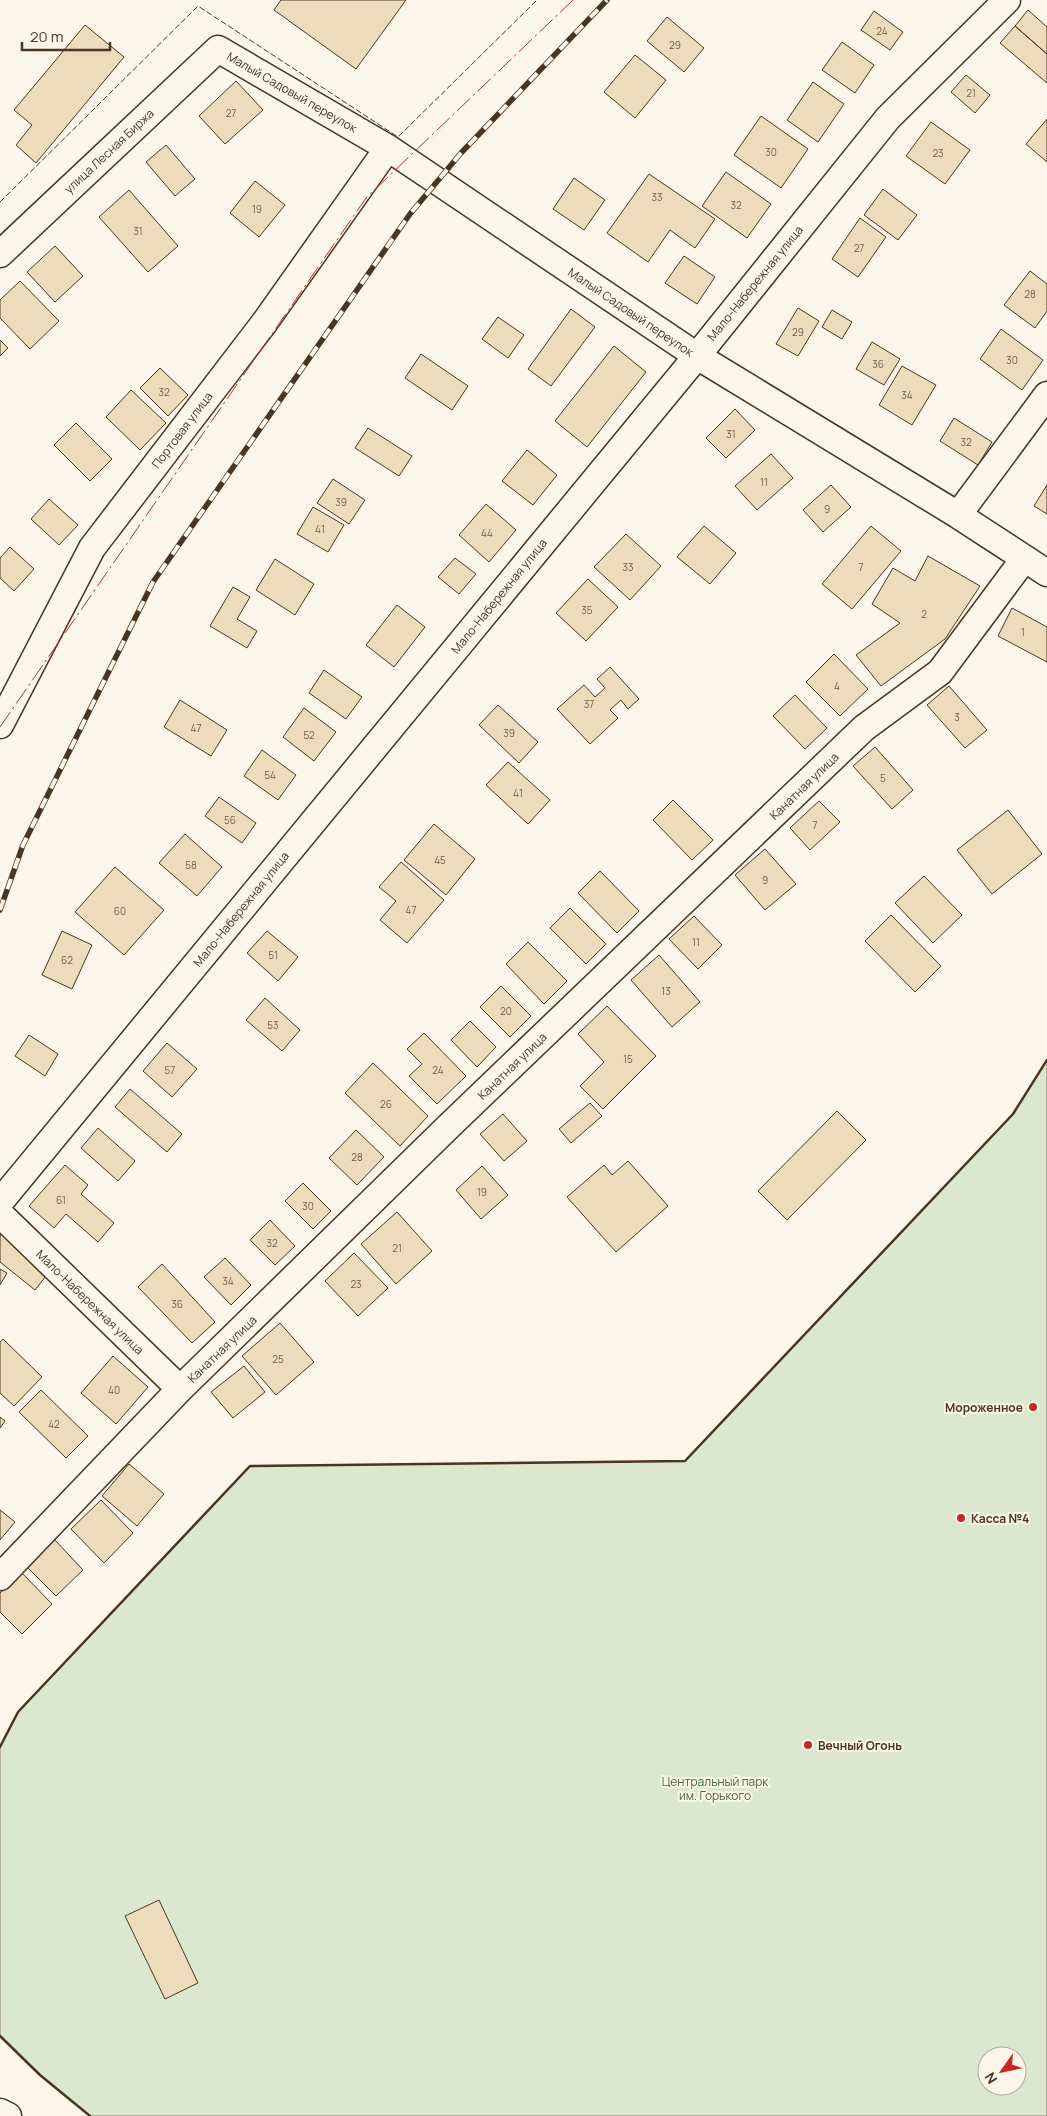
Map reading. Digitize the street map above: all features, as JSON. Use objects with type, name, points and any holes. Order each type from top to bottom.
[{"type":"street","name":"Мало-Набережная улица","points":[[0,1202],[696,356],[888,118],[1007,0]]},
{"type":"street","name":"Малый Садовый переулок","points":[[218,49],[388,148],[696,356],[958,514],[1047,573]]},
{"type":"street","name":"улица Лесная Биржа","points":[[0,254],[218,49]]},
{"type":"street","name":"Портовая улица","points":[[0,725],[92,548],[265,322],[388,148]]},
{"type":"street","points":[[958,514],[1047,395]]},
{"type":"street","name":"Канатная улица","points":[[0,1577],[180,1389],[448,1127],[864,728],[940,672],[1024,559]]},
{"type":"street","name":"Мало-Набережная улица","points":[[0,1214],[180,1389]]},
{"type":"street","points":[[0,2112],[8,2116]]},
{"type":"green space","name":"Центральный парк им. Горького","points":[[1047,1060],[1047,2116],[90,2116],[40,2075],[0,2036],[0,1747],[18,1712],[250,1466],[685,1461],[1013,1114]]},
{"type":"building","points":[[281,0],[406,0],[356,69],[274,10]]},
{"type":"building","points":[[1028,10],[1047,27],[1047,54],[1015,26]]},
{"type":"building","points":[[874,11],[903,32],[890,50],[861,30]]},
{"type":"building","points":[[667,17],[704,48],[684,72],[647,41]]},
{"type":"building","points":[[85,25],[124,57],[36,163],[16,145],[32,125],[14,110]]},
{"type":"building","points":[[1015,26],[1047,54],[1047,83],[1000,43]]},
{"type":"building","points":[[842,42],[874,65],[855,93],[822,70]]},
{"type":"building","points":[[635,55],[666,80],[635,118],[604,92]]},
{"type":"building","points":[[966,75],[990,95],[975,113],[951,92]]},
{"type":"building","points":[[236,81],[263,110],[225,144],[199,116]]},
{"type":"building","points":[[813,82],[844,104],[818,142],[787,120]]},
{"type":"building","points":[[761,116],[808,149],[781,188],[734,155]]},
{"type":"building","points":[[1047,119],[1047,162],[1026,144]]},
{"type":"building","points":[[931,122],[970,150],[945,184],[906,156]]},
{"type":"building","points":[[166,145],[195,179],[175,196],[146,162]]},
{"type":"building","points":[[726,172],[771,204],[747,238],[702,206]]},
{"type":"building","points":[[649,174],[715,219],[695,248],[670,230],[648,262],[607,233]]},
{"type":"building","points":[[574,178],[605,200],[584,230],[553,209]]},
{"type":"building","points":[[255,181],[285,205],[259,237],[230,213]]},
{"type":"building","points":[[883,189],[917,215],[898,240],[864,215]]},
{"type":"building","points":[[129,190],[178,246],[148,272],[99,217]]},
{"type":"building","points":[[860,218],[886,237],[858,277],[832,259]]},
{"type":"building","points":[[55,246],[83,276],[55,302],[27,272]]},
{"type":"building","points":[[684,256],[715,277],[697,304],[665,283]]},
{"type":"building","points":[[1030,271],[1047,284],[1047,311],[1035,328],[1004,305]]},
{"type":"building","points":[[20,281],[59,321],[30,349],[0,318],[0,300]]},
{"type":"building","points":[[798,308],[819,321],[798,356],[776,344]]},
{"type":"building","points":[[571,309],[595,327],[551,386],[528,369]]},
{"type":"building","points":[[832,310],[852,322],[842,339],[822,327]]},
{"type":"building","points":[[498,317],[524,335],[508,358],[482,339]]},
{"type":"building","points":[[1001,329],[1043,360],[1022,390],[980,359]]},
{"type":"building","points":[[0,340],[8,348],[0,356]]},
{"type":"building","points":[[872,342],[900,359],[884,385],[856,369]]},
{"type":"building","points":[[614,346],[646,372],[587,447],[555,421]]},
{"type":"building","points":[[421,354],[468,386],[452,410],[405,378]]},
{"type":"building","points":[[902,366],[936,385],[912,425],[879,405]]},
{"type":"building","points":[[160,368],[188,395],[168,416],[140,388]]},
{"type":"building","points":[[131,390],[166,423],[140,450],[106,417]]},
{"type":"building","points":[[735,409],[755,430],[726,458],[706,438]]},
{"type":"building","points":[[954,418],[992,442],[978,465],[940,441]]},
{"type":"building","points":[[76,423],[112,459],[90,481],[54,445]]},
{"type":"building","points":[[368,428],[412,456],[399,476],[355,448]]},
{"type":"building","points":[[527,450],[557,475],[533,505],[502,481]]},
{"type":"building","points":[[771,454],[793,478],[757,510],[735,486]]},
{"type":"building","points":[[333,479],[365,500],[349,524],[317,503]]},
{"type":"building","points":[[831,485],[851,507],[823,532],[803,510]]},
{"type":"building","points":[[1047,485],[1047,514],[1034,506]]},
{"type":"building","points":[[49,499],[78,525],[59,545],[31,519]]},
{"type":"building","points":[[486,504],[516,530],[489,562],[459,535]]},
{"type":"building","points":[[313,507],[344,525],[328,552],[297,534]]},
{"type":"building","points":[[704,526],[736,553],[710,584],[677,557]]},
{"type":"building","points":[[871,526],[901,551],[852,609],[822,584]]},
{"type":"building","points":[[626,534],[661,566],[630,600],[594,567]]},
{"type":"building","points":[[10,547],[34,569],[14,591],[0,578],[0,558]]},
{"type":"building","points":[[928,556],[980,586],[945,639],[881,686],[856,655],[900,623],[872,604],[893,568],[915,581]]},
{"type":"building","points":[[455,558],[476,574],[459,594],[438,577]]},
{"type":"building","points":[[275,559],[314,584],[295,615],[256,590]]},
{"type":"building","points":[[588,579],[618,607],[586,641],[556,613]]},
{"type":"building","points":[[233,587],[250,597],[237,619],[257,631],[247,648],[210,626]]},
{"type":"building","points":[[397,605],[425,627],[394,667],[366,645]]},
{"type":"building","points":[[1012,608],[1047,627],[1047,662],[998,636]]},
{"type":"building","points":[[834,654],[868,689],[840,716],[806,682]]},
{"type":"building","points":[[610,667],[639,699],[628,709],[621,700],[610,710],[618,718],[590,744],[557,709],[584,685],[595,697],[605,688],[597,679]]},
{"type":"building","points":[[324,670],[362,697],[346,719],[309,693]]},
{"type":"building","points":[[949,686],[987,730],[965,748],[927,705]]},
{"type":"building","points":[[795,695],[827,728],[805,749],[773,716]]},
{"type":"building","points":[[180,700],[227,730],[211,756],[164,727]]},
{"type":"building","points":[[498,705],[538,742],[519,763],[479,725]]},
{"type":"building","points":[[304,708],[336,732],[314,761],[283,737]]},
{"type":"building","points":[[875,747],[913,790],[892,809],[853,766]]},
{"type":"building","points":[[262,750],[296,775],[278,800],[244,776]]},
{"type":"building","points":[[508,762],[550,800],[528,824],[486,785]]},
{"type":"building","points":[[219,797],[256,823],[242,843],[205,816]]},
{"type":"building","points":[[673,800],[713,840],[692,860],[653,820]]},
{"type":"building","points":[[819,801],[840,822],[810,850],[790,828]]},
{"type":"building","points":[[1008,810],[1042,854],[992,894],[957,850]]},
{"type":"building","points":[[434,824],[475,859],[446,895],[404,860]]},
{"type":"building","points":[[185,834],[222,867],[197,896],[159,863]]},
{"type":"building","points":[[765,849],[796,884],[765,910],[735,875]]},
{"type":"building","points":[[401,862],[444,900],[407,943],[380,920],[396,901],[379,887]]},
{"type":"building","points":[[115,867],[164,910],[124,955],[75,912]]},
{"type":"building","points":[[600,871],[639,911],[617,933],[578,893]]},
{"type":"building","points":[[924,876],[962,915],[933,943],[895,903]]},
{"type":"building","points":[[570,908],[606,944],[586,964],[550,928]]},
{"type":"building","points":[[891,915],[941,966],[915,992],[865,941]]},
{"type":"building","points":[[694,916],[722,945],[698,969],[669,939]]},
{"type":"building","points":[[62,931],[92,945],[72,989],[42,975]]},
{"type":"building","points":[[267,931],[298,957],[278,981],[247,953]]},
{"type":"building","points":[[528,942],[567,981],[544,1004],[506,964]]},
{"type":"building","points":[[659,955],[700,1002],[672,1027],[631,980]]},
{"type":"building","points":[[501,986],[531,1016],[510,1037],[480,1007]]},
{"type":"building","points":[[265,998],[300,1030],[282,1051],[246,1020]]},
{"type":"building","points":[[607,1006],[656,1056],[603,1109],[580,1086],[604,1062],[578,1034]]},
{"type":"building","points":[[470,1021],[496,1047],[477,1067],[451,1040]]},
{"type":"building","points":[[424,1033],[466,1076],[437,1104],[409,1076],[422,1064],[407,1049]]},
{"type":"building","points":[[29,1035],[58,1054],[45,1076],[15,1056]]},
{"type":"building","points":[[167,1043],[197,1069],[172,1097],[143,1071]]},
{"type":"building","points":[[373,1063],[428,1116],[400,1146],[345,1093]]},
{"type":"building","points":[[130,1089],[182,1134],[167,1152],[115,1107]]},
{"type":"building","points":[[590,1103],[602,1116],[571,1143],[559,1129]]},
{"type":"building","points":[[837,1111],[866,1140],[787,1220],[758,1191]]},
{"type":"building","points":[[503,1114],[527,1141],[504,1161],[480,1134]]},
{"type":"building","points":[[98,1128],[135,1161],[118,1181],[81,1148]]},
{"type":"building","points":[[356,1130],[384,1157],[357,1185],[329,1158]]},
{"type":"building","points":[[628,1161],[668,1206],[616,1252],[567,1197],[604,1165],[612,1175]]},
{"type":"building","points":[[65,1165],[88,1185],[81,1194],[114,1223],[98,1242],[66,1214],[54,1228],[29,1206]]},
{"type":"building","points":[[482,1166],[508,1195],[481,1219],[456,1190]]},
{"type":"building","points":[[303,1183],[331,1211],[313,1229],[285,1201]]},
{"type":"building","points":[[397,1212],[432,1251],[396,1284],[361,1244]]},
{"type":"building","points":[[270,1220],[295,1246],[275,1265],[250,1240]]},
{"type":"building","points":[[2,1233],[50,1271],[35,1290],[0,1262],[0,1236]]},
{"type":"building","points":[[354,1253],[388,1288],[358,1316],[325,1281]]},
{"type":"building","points":[[225,1258],[251,1285],[231,1305],[204,1277]]},
{"type":"building","points":[[162,1264],[215,1322],[192,1343],[138,1287]]},
{"type":"building","points":[[0,1269],[7,1273],[0,1285]]},
{"type":"building","points":[[280,1323],[314,1362],[276,1395],[242,1356]]},
{"type":"building","points":[[3,1339],[42,1377],[14,1406],[0,1393],[0,1342]]},
{"type":"building","points":[[113,1356],[148,1387],[116,1424],[81,1393]]},
{"type":"building","points":[[244,1366],[265,1392],[233,1418],[211,1392]]},
{"type":"building","points":[[41,1390],[88,1436],[66,1458],[19,1412]]},
{"type":"building","points":[[0,1417],[5,1421],[0,1428]]},
{"type":"building","points":[[129,1464],[164,1494],[137,1526],[102,1496]]},
{"type":"building","points":[[101,1500],[133,1533],[104,1563],[71,1529]]},
{"type":"building","points":[[0,1510],[15,1522],[0,1540]]},
{"type":"building","points":[[54,1539],[83,1570],[56,1596],[26,1566]]},
{"type":"building","points":[[21,1572],[52,1604],[22,1634],[0,1612],[0,1593]]},
{"type":"building","points":[[159,1900],[198,1983],[165,1999],[125,1916]]},
{"type":"railway","points":[[0,910],[23,845],[153,582],[410,214],[461,153],[607,0]]},
{"type":"fence","points":[[0,202],[198,6],[398,137],[537,0]]},
{"type":"wall","points":[[0,1747],[18,1712],[250,1466],[685,1461],[1013,1114],[1047,1060]]},
{"type":"wall","points":[[0,2036],[40,2075],[90,2116]]},
{"type":"power","points":[[0,727],[366,198],[573,0]]},
{"type":"place","name":"Мороженное","points":[[1033,1407]]},
{"type":"place","name":"Касса №4","points":[[961,1518]]},
{"type":"place","name":"Вечный Огонь","points":[[808,1745]]}]
